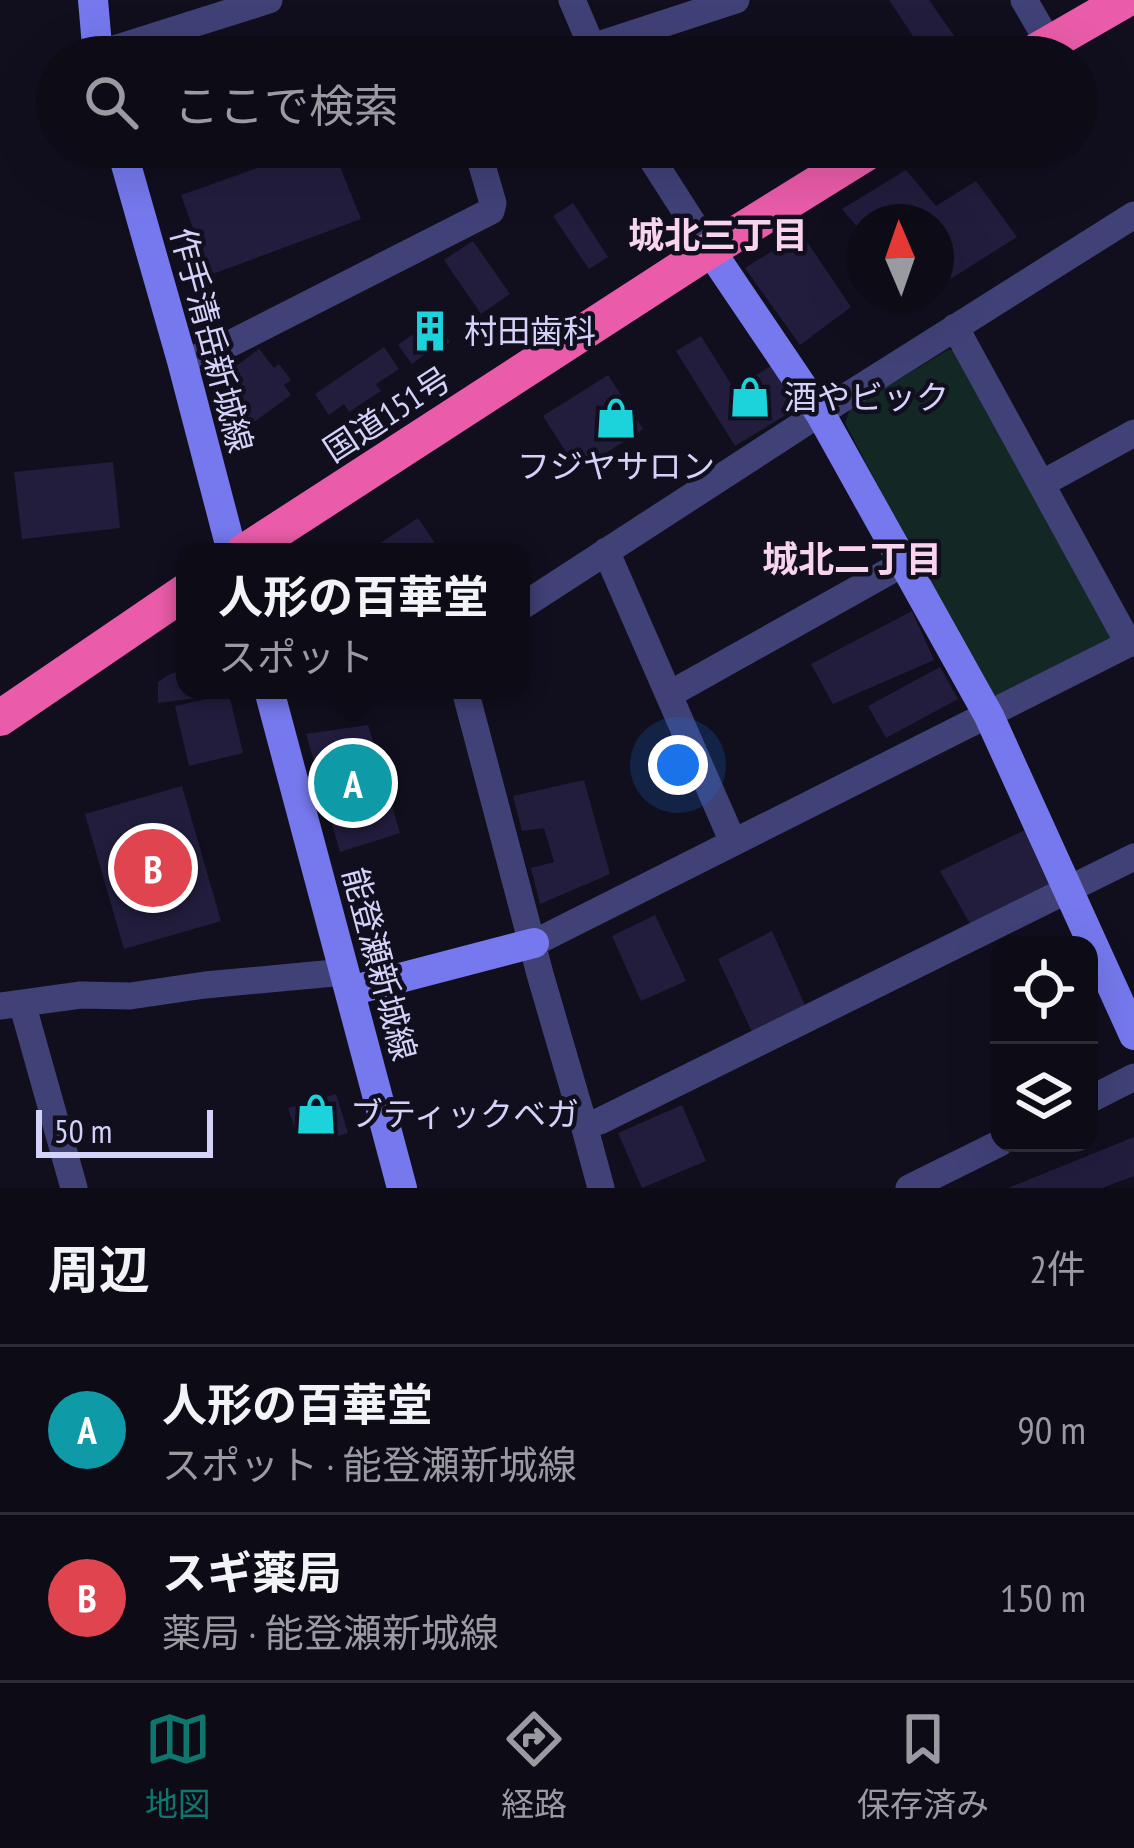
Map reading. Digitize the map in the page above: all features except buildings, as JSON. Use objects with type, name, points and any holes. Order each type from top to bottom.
[{"type":"highway","points":[[1062,36],[1125,0]]},
{"type":"highway","name":"国道151号","points":[[258,543],[842,168]]},
{"type":"highway","points":[[0,718],[176,598]]},
{"type":"street","points":[[93,0],[96,36]]},
{"type":"street","points":[[157,36],[269,0]]},
{"type":"street","points":[[572,0],[587,36]]},
{"type":"street","points":[[638,36],[736,0]]},
{"type":"street","points":[[1024,0],[1033,36]]},
{"type":"street","name":"作手清岳新城線","points":[[127,168],[230,543]]},
{"type":"street","points":[[182,361],[208,355],[491,211],[494,203],[483,168]]},
{"type":"street","points":[[657,168],[820,412],[989,716],[1134,1035]]},
{"type":"street","points":[[530,601],[1134,215]]},
{"type":"street","points":[[74,1188],[11,1005],[81,994],[130,996],[205,985],[347,981],[534,943],[1132,642],[955,326]]},
{"type":"street","points":[[1043,483],[1134,433]]},
{"type":"street","points":[[606,551],[733,842]]},
{"type":"street","points":[[670,694],[904,563]]},
{"type":"street","name":"能登瀬新城線","points":[[271,699],[402,1188]]},
{"type":"street","points":[[467,699],[602,1188]]},
{"type":"street","points":[[584,1125],[1134,857]]},
{"type":"street","points":[[1098,1096],[1134,1078]]},
{"type":"street","points":[[909,1188],[990,1148]]},
{"type":"green space","points":[[949,349],[959,353],[1112,630],[1110,646],[1004,698],[987,693],[845,423],[850,409]]},
{"type":"place","name":"村田歯科","points":[[430,331]]},
{"type":"place","name":"酒やビック","points":[[750,397]]},
{"type":"place","name":"フジヤサロン","points":[[616,418]]},
{"type":"place","name":"人形の百華堂","points":[[353,783]]},
{"type":"place","name":"スギ薬局","points":[[153,868]]},
{"type":"place","name":"ブティックベガ","points":[[316,1114]]},
{"type":"district","name":"城北三丁目","points":[[718,235]]},
{"type":"district","name":"城北二丁目","points":[[852,559]]}]
